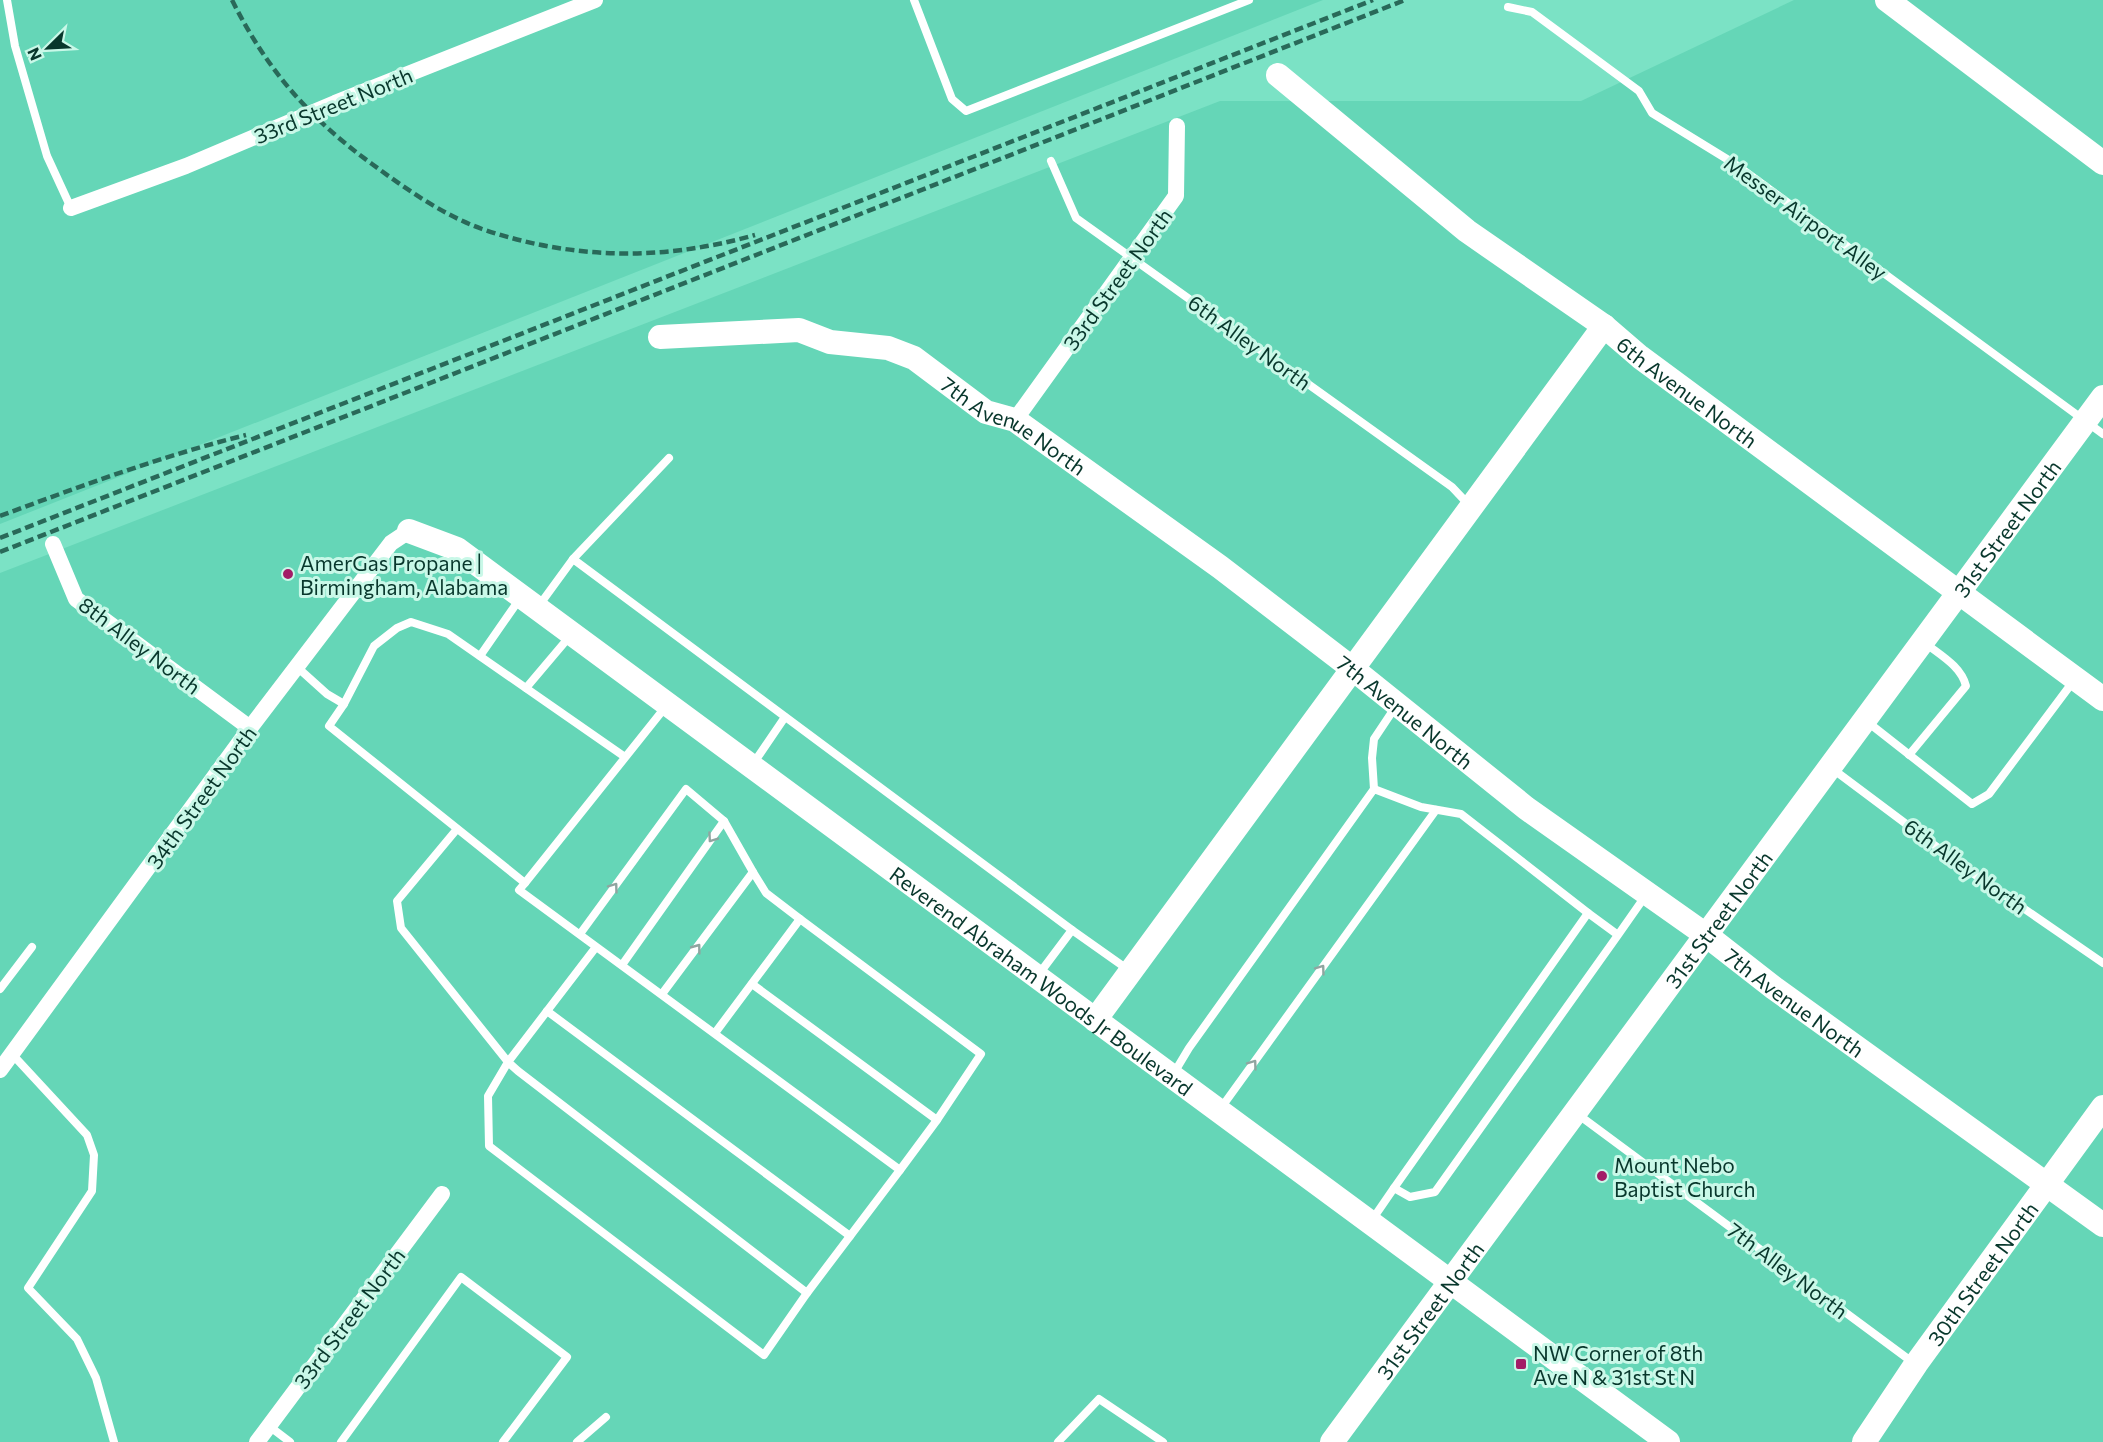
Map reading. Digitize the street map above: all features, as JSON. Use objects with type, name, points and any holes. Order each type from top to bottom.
[{"type":"street","name":"33rd Street North","points":[[71,208],[186,166],[335,103],[595,0]]},
{"type":"street","points":[[1887,0],[2103,163]]},
{"type":"street","name":"6th Avenue North","points":[[1278,75],[1467,231],[1604,326],[1640,357],[2103,699]]},
{"type":"street","name":"33rd Street North","points":[[1015,420],[1176,196],[1177,126]]},
{"type":"street","points":[[1095,1020],[1604,326]]},
{"type":"street","name":"7th Avenue North","points":[[660,337],[799,330],[830,342],[888,348],[914,358],[986,412],[1015,420],[1220,567],[1353,669],[1526,808],[1706,935],[1774,988],[2103,1225]]},
{"type":"street","name":"31st Street North","points":[[1332,1442],[1959,592],[2094,428],[2103,397]]},
{"type":"street","name":"Reverend Abraham Woods Jr Boulevard","points":[[409,531],[457,549],[1668,1442]]},
{"type":"street","name":"34th Street North","points":[[0,1070],[250,728],[391,543],[409,531]]},
{"type":"street","name":"8th Alley North","points":[[53,544],[76,598],[250,728]]},
{"type":"street","name":"30th Street North","points":[[1864,1442],[1916,1364],[2103,1107]]},
{"type":"street","name":"33rd Street North","points":[[257,1442],[442,1194]]},
{"type":"lane","points":[[7,0],[15,46],[46,156],[71,208]]},
{"type":"lane","points":[[914,0],[952,99],[966,111],[1249,0]]},
{"type":"lane","name":"Messer Airport Alley","points":[[1508,7],[1532,12],[1639,91],[1652,113],[1735,164],[2094,428]]},
{"type":"lane","name":"6th Alley North","points":[[1051,161],[1076,218],[1452,487],[1471,507]]},
{"type":"lane","points":[[480,656],[669,458]]},
{"type":"lane","points":[[573,559],[1131,972]]},
{"type":"lane","points":[[525,883],[329,726],[344,704],[374,646],[397,628],[411,622],[448,634],[625,758]]},
{"type":"lane","points":[[526,688],[572,634]]},
{"type":"lane","points":[[1909,755],[1966,686],[1964,678],[1956,667],[1923,641]]},
{"type":"lane","points":[[297,667],[327,694],[344,704]]},
{"type":"lane","points":[[1865,720],[1972,804],[1989,794],[2075,678]]},
{"type":"lane","points":[[1172,1077],[1189,1048],[1374,789],[1372,758],[1374,739],[1397,704]]},
{"type":"lane","points":[[667,705],[519,890],[900,1170]]},
{"type":"lane","points":[[752,767],[785,717]]},
{"type":"lane","name":"6th Alley North","points":[[1830,767],[1965,868],[2103,963]]},
{"type":"lane","points":[[580,934],[686,789],[724,821],[766,892],[981,1054],[937,1120],[807,1293],[764,1355],[489,1146],[488,1096],[508,1062],[596,946]]},
{"type":"lane","points":[[1374,789],[1421,807],[1461,814],[1618,935]]},
{"type":"lane","points":[[1219,1111],[1436,810]]},
{"type":"lane","points":[[622,965],[724,821]]},
{"type":"lane","points":[[458,829],[398,901],[401,928],[508,1062],[518,1071],[807,1293]]},
{"type":"lane","points":[[662,994],[753,872]]},
{"type":"lane","points":[[1394,1188],[1410,1197],[1435,1192],[1647,895]]},
{"type":"lane","points":[[1371,1222],[1588,913]]},
{"type":"lane","points":[[714,1033],[800,919]]},
{"type":"lane","points":[[1036,977],[1072,930]]},
{"type":"lane","points":[[0,989],[32,947]]},
{"type":"lane","points":[[752,984],[937,1120]]},
{"type":"lane","points":[[547,1011],[850,1236]]},
{"type":"lane","points":[[12,1054],[87,1135],[94,1155],[92,1191],[28,1288],[76,1339],[96,1378],[114,1442]]},
{"type":"lane","name":"7th Alley North","points":[[1574,1111],[1916,1364]]},
{"type":"lane","points":[[341,1442],[461,1277],[567,1358],[503,1442]]},
{"type":"lane","points":[[1058,1442],[1099,1399],[1163,1442]]},
{"type":"lane","points":[[577,1442],[606,1417]]},
{"type":"lane","points":[[269,1426],[290,1442]]},
{"type":"shaded area","points":[[0,0],[1323,0],[0,524]]},
{"type":"shaded area","points":[[1794,0],[2103,0],[2103,1442],[0,1442],[0,573],[1220,101],[1581,101]]},
{"type":"railway","points":[[232,0],[245,25],[275,71],[328,129],[411,192],[467,223],[550,247],[618,253],[652,253],[686,249],[755,235]]},
{"type":"railway","points":[[0,538],[1373,0]]},
{"type":"railway","points":[[0,552],[1405,0]]},
{"type":"railway","points":[[0,516],[153,462],[246,435]]},
{"type":"place","name":"AmerGas Propane | Birmingham, Alabama","points":[[288,574]]},
{"type":"place","name":"Mount Nebo Baptist Church","points":[[1602,1176]]},
{"type":"place","name":"NW Corner of 8th Ave N & 31st St N","points":[[1521,1364]]}]
